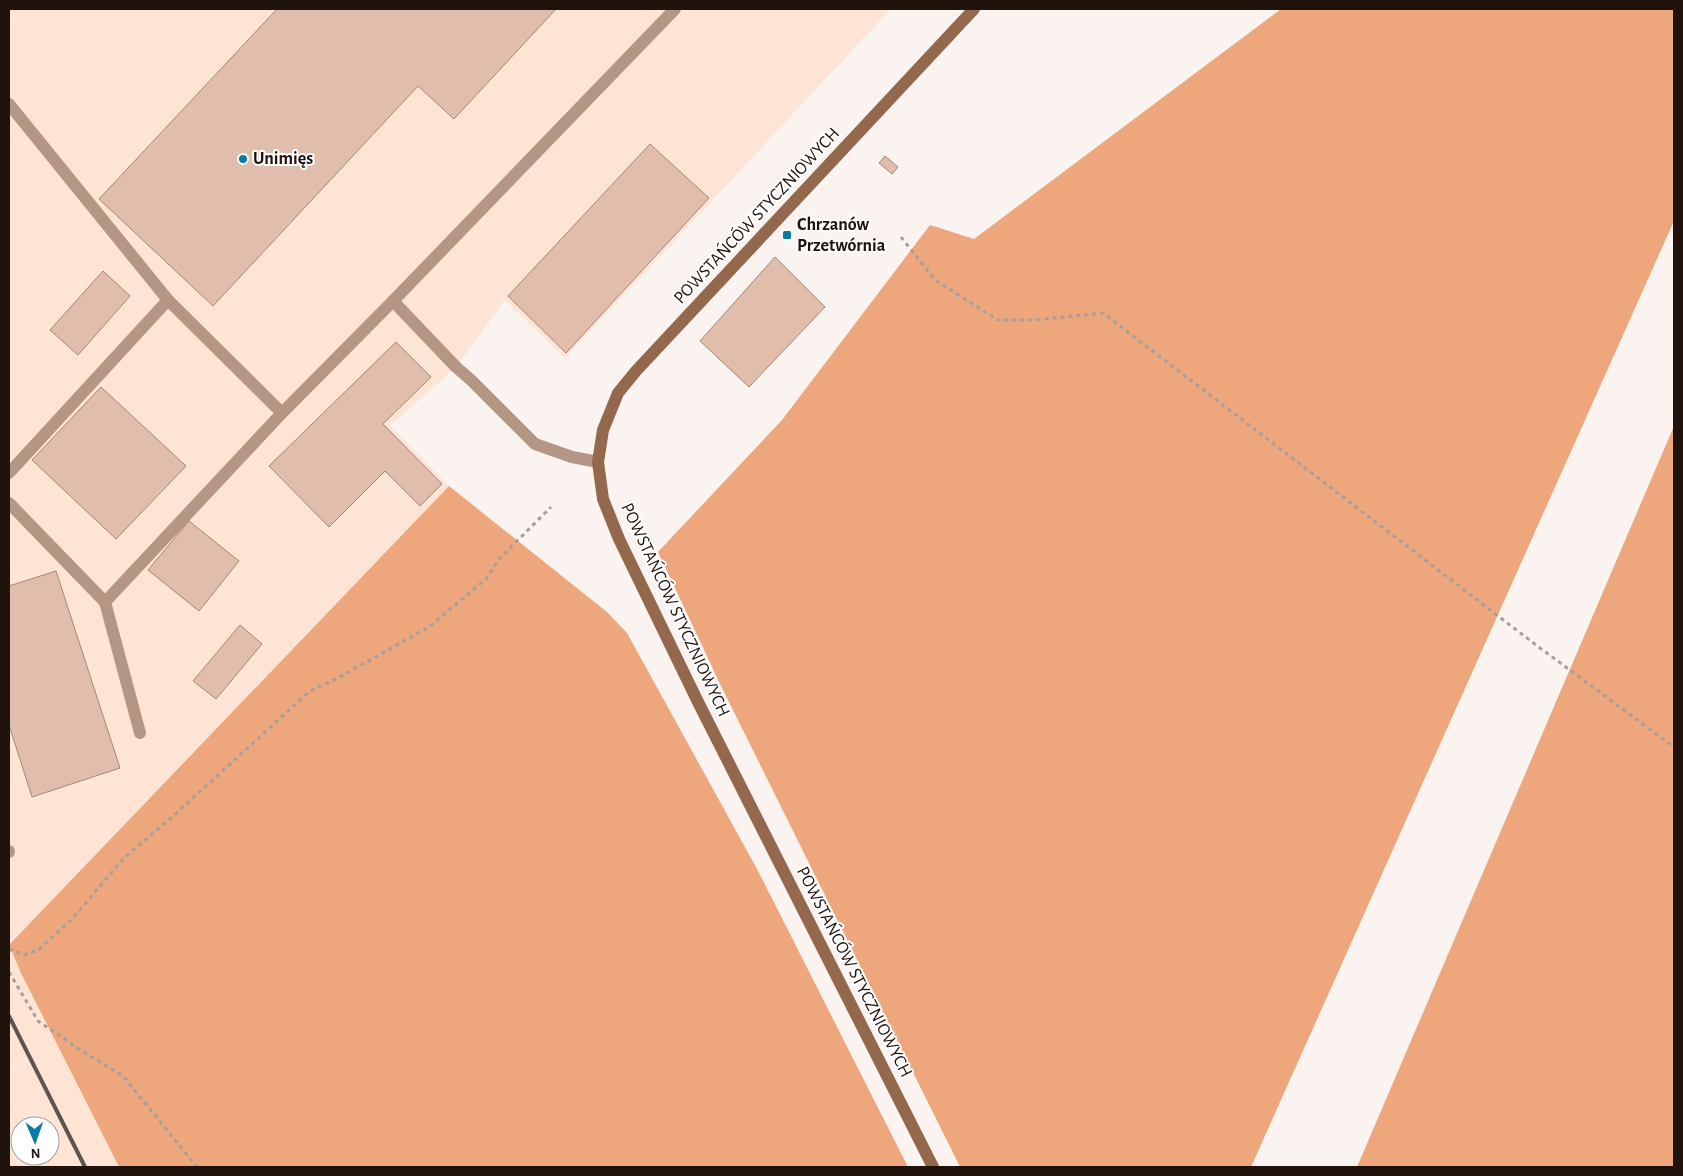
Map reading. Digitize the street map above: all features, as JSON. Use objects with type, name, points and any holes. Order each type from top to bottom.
[{"type":"street","name":"POWSTAŃCÓW STYCZNIOWYCH","points":[[933,1167],[697,700],[619,539],[603,499],[598,462],[603,430],[618,393],[636,371],[974,9]]},
{"type":"lane","points":[[105,602],[282,413],[675,9]]},
{"type":"lane","points":[[9,104],[168,300],[282,413]]},
{"type":"lane","points":[[9,473],[168,300]]},
{"type":"lane","points":[[393,301],[456,367],[535,444],[572,457],[598,462]]},
{"type":"lane","points":[[9,503],[105,602],[140,732]]},
{"type":"path","points":[[901,237],[935,280],[998,320],[1035,320],[1103,313],[1536,645],[1674,747]]},
{"type":"path","points":[[9,950],[24,955],[38,950],[72,919],[124,858],[171,818],[310,691],[336,679],[429,627],[486,579],[500,558],[552,507]]},
{"type":"path","points":[[9,972],[38,1021],[123,1076],[197,1167]]},
{"type":"shaded area","points":[[9,9],[891,9],[565,358],[505,300],[456,367],[390,426],[449,486],[9,945]]},
{"type":"shaded area","points":[[1281,9],[1674,9],[1674,221],[1251,1167],[960,1167],[721,686],[658,552],[782,420],[930,225],[974,239]]},
{"type":"shaded area","points":[[1674,426],[1674,1167],[1357,1167]]},
{"type":"shaded area","points":[[449,486],[607,612],[627,633],[757,869],[908,1167],[119,1167],[21,973],[9,945]]},
{"type":"shaded area","points":[[9,945],[21,973],[119,1167],[9,1167]]},
{"type":"building","name":"Unimięs","points":[[277,9],[556,9],[454,119],[418,86],[213,306],[99,199]]},
{"type":"building","points":[[650,144],[709,198],[566,353],[508,296]]},
{"type":"building","points":[[885,156],[898,167],[892,174],[879,163]]},
{"type":"building","points":[[775,257],[825,307],[749,387],[700,341]]},
{"type":"building","points":[[103,271],[130,296],[78,355],[50,330]]},
{"type":"building","points":[[396,342],[431,377],[383,424],[442,484],[420,506],[385,471],[329,527],[269,466]]},
{"type":"building","points":[[101,387],[186,466],[116,539],[32,460]]},
{"type":"building","points":[[189,521],[239,561],[199,611],[148,570]]},
{"type":"building","points":[[56,571],[120,768],[32,797],[9,725],[9,586]]},
{"type":"building","points":[[240,625],[262,644],[216,699],[193,681]]},
{"type":"railway","points":[[9,1016],[85,1167]]},
{"type":"place","name":"Unimięs","points":[[243,159]]},
{"type":"place","name":"Chrzanów Przetwórnia","points":[[787,235]]}]
